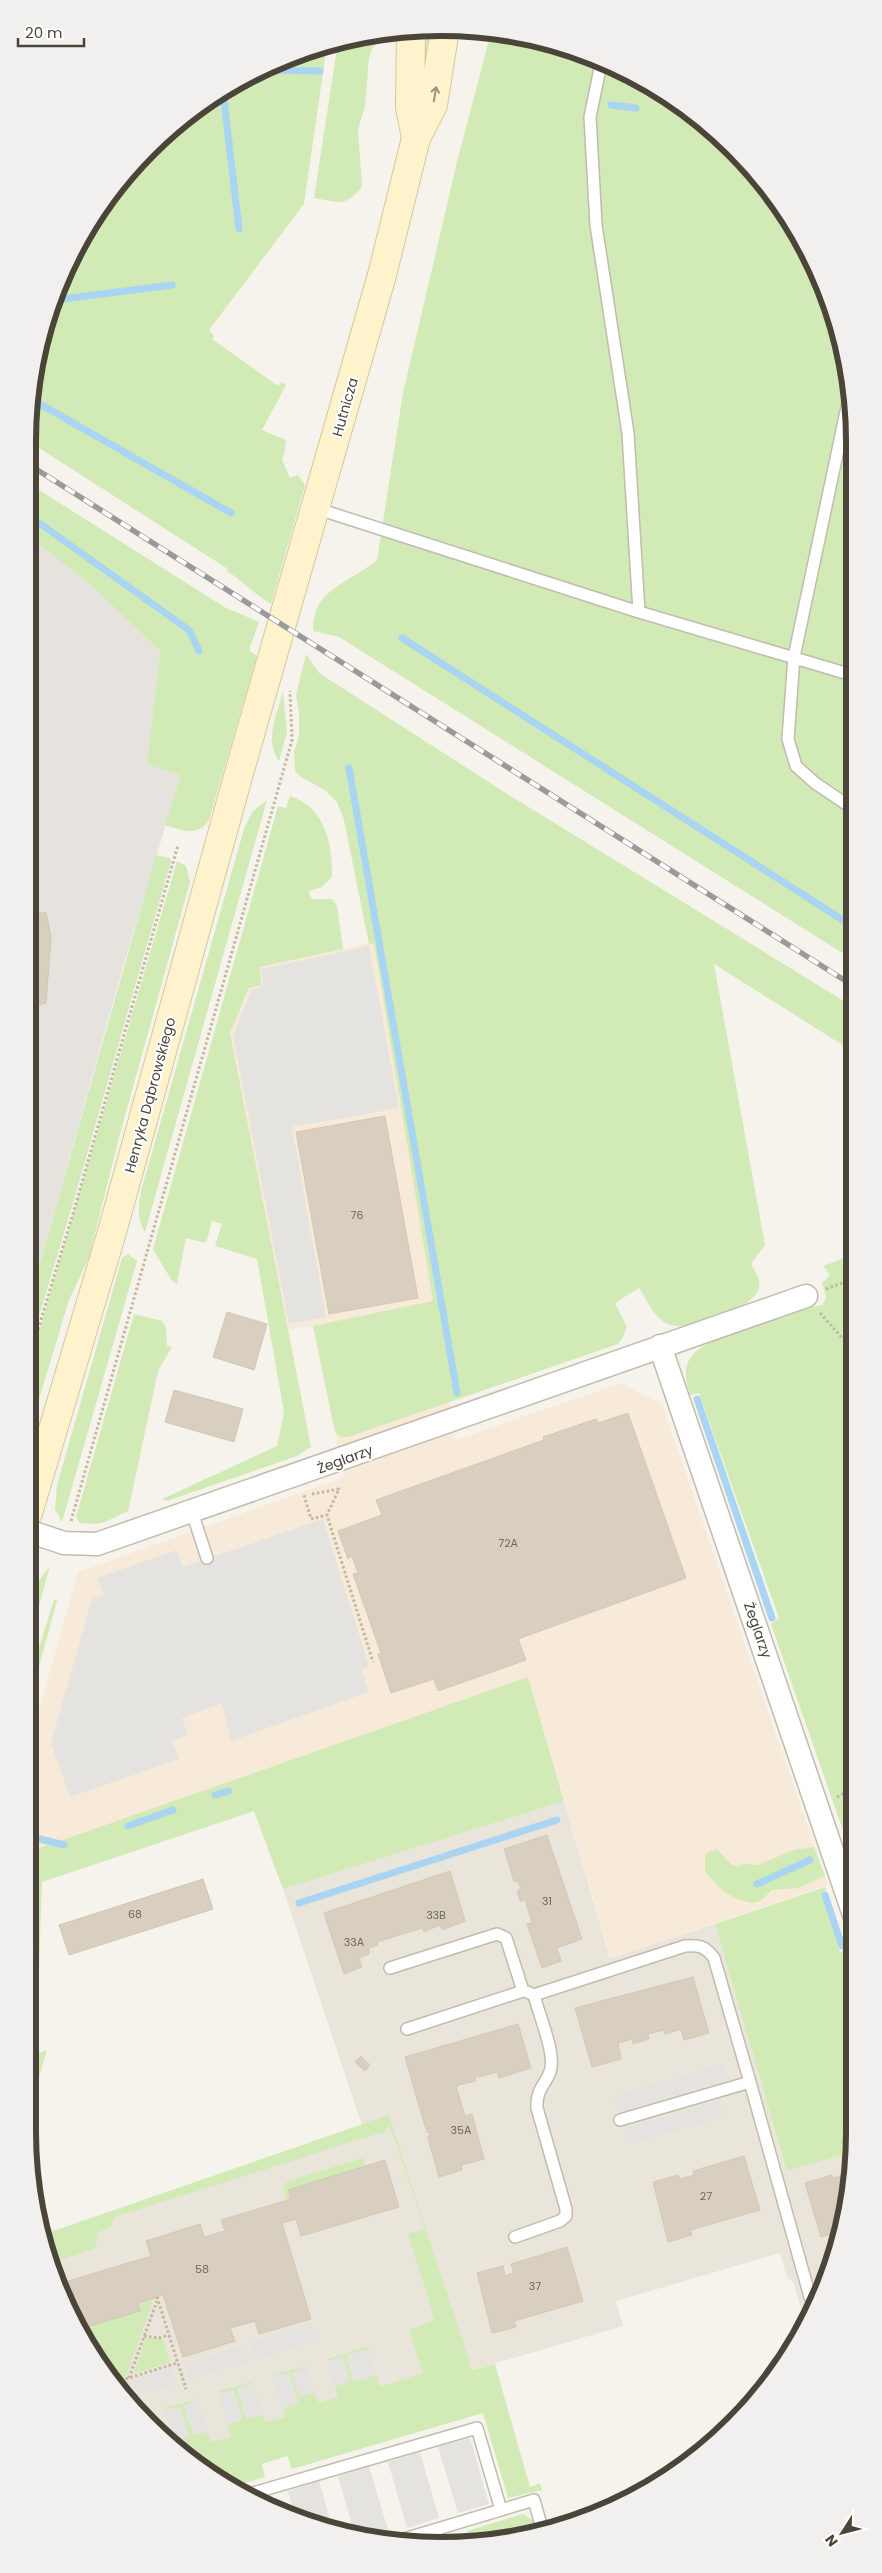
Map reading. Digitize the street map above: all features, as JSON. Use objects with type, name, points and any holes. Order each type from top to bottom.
[{"type":"main road","name":"Hutnicza","points":[[280,679],[315,508],[382,275],[416,138],[433,105],[444,36]]},
{"type":"main road","name":"Hutnicza","points":[[411,37],[410,106],[416,138]]},
{"type":"main road","name":"Henryka Dąbrowskiego","points":[[36,1486],[280,679]]},
{"type":"street","name":"Żeglarzy","points":[[36,1534],[64,1543],[97,1544],[806,1296]]},
{"type":"street","name":"Żeglarzy","points":[[660,1346],[846,1906]]},
{"type":"lane","points":[[600,69],[590,117],[596,225],[628,433],[638,612]]},
{"type":"lane","points":[[845,416],[794,657],[788,738],[796,766],[815,784],[846,804]]},
{"type":"lane","points":[[315,508],[638,612],[846,673]]},
{"type":"lane","points":[[192,1512],[207,1558]]},
{"type":"lane","points":[[390,1968],[497,1934],[506,1938],[528,1993],[551,2063],[550,2071],[537,2096],[538,2108],[566,2209],[566,2216],[560,2221],[514,2237]]},
{"type":"lane","points":[[407,2029],[685,1946],[697,1945],[707,1949],[714,1958],[810,2297]]},
{"type":"lane","points":[[620,2120],[750,2082]]},
{"type":"lane","points":[[256,2492],[477,2428],[501,2510]]},
{"type":"lane","points":[[414,2536],[534,2500],[541,2524]]},
{"type":"path","points":[[69,1526],[292,740],[290,690],[280,679]]},
{"type":"path","points":[[36,1336],[77,1200],[178,845]]},
{"type":"path","points":[[846,1282],[806,1296],[846,1342]]},
{"type":"path","points":[[301,1487],[304,1496],[339,1489],[327,1515],[373,1662]]},
{"type":"path","points":[[305,1499],[312,1520],[327,1515]]},
{"type":"path","points":[[129,2378],[157,2298],[186,2389]]},
{"type":"path","points":[[144,2336],[159,2338],[169,2335]]},
{"type":"path","points":[[122,2380],[178,2363]]},
{"type":"shaded area","points":[[36,542],[91,585],[160,651],[147,764],[181,774],[125,960],[36,1277]]},
{"type":"shaded area","points":[[374,942],[456,1440],[621,1383],[662,1404],[828,1885],[611,1958],[528,1677],[36,1849],[36,1721],[78,1572],[344,1477],[313,1326],[287,1330],[230,1033],[259,967]]},
{"type":"shaded area","points":[[369,946],[399,1108],[292,1127],[326,1317],[289,1324],[233,1036],[251,990],[263,986],[261,969]]},
{"type":"shaded area","points":[[323,1519],[369,1666],[361,1669],[369,1692],[231,1741],[222,1703],[182,1718],[188,1735],[172,1741],[179,1759],[70,1797],[51,1743],[92,1599],[104,1595],[97,1578],[177,1550],[183,1567]]},
{"type":"shaded area","points":[[564,1801],[610,1958],[715,1924],[787,2171],[845,2154],[838,2211],[832,2237],[815,2287],[803,2314],[793,2281],[787,2278],[780,2253],[616,2301],[623,2326],[472,2370],[472,2367],[200,2457],[174,2436],[137,2399],[104,2357],[90,2334],[67,2287],[49,2233],[362,2125],[283,1889]]},
{"type":"shaded area","points":[[723,2064],[727,2077],[732,2078],[618,2112],[614,2095]]},
{"type":"shaded area","points":[[723,2100],[720,2103],[724,2117],[627,2145],[623,2129]]},
{"type":"shaded area","points":[[312,2324],[317,2341],[256,2359],[251,2343]]},
{"type":"shaded area","points":[[244,2345],[250,2361],[189,2380],[185,2364]]},
{"type":"shaded area","points":[[368,2349],[376,2375],[354,2382],[346,2356]]},
{"type":"shaded area","points":[[343,2357],[350,2381],[335,2387],[327,2361]]},
{"type":"shaded area","points":[[307,2366],[315,2393],[299,2397],[292,2372]]},
{"type":"shaded area","points":[[171,2368],[177,2384],[138,2395],[133,2379]]},
{"type":"shaded area","points":[[289,2373],[298,2403],[282,2409],[272,2376]]},
{"type":"shaded area","points":[[127,2381],[130,2390],[123,2382]]},
{"type":"shaded area","points":[[252,2383],[263,2415],[246,2419],[237,2389]]},
{"type":"shaded area","points":[[234,2390],[243,2419],[227,2425],[218,2393]]},
{"type":"shaded area","points":[[198,2399],[208,2432],[193,2435],[183,2406]]},
{"type":"shaded area","points":[[180,2407],[189,2436],[179,2440],[171,2433],[164,2410]]},
{"type":"shaded area","points":[[470,2438],[489,2504],[458,2513],[438,2447]]},
{"type":"shaded area","points":[[420,2452],[439,2518],[407,2528],[388,2462]]},
{"type":"shaded area","points":[[369,2467],[389,2533],[353,2527],[338,2476]]},
{"type":"shaded area","points":[[319,2481],[331,2521],[293,2508],[288,2491]]},
{"type":"green space","points":[[436,36],[421,90],[425,37]]},
{"type":"green space","points":[[489,39],[546,50],[596,67],[643,90],[666,104],[708,137],[745,174],[762,195],[778,216],[804,262],[815,286],[832,336],[838,362],[845,415],[846,955],[339,637],[313,631],[314,617],[318,606],[325,596],[377,560],[403,393],[457,162]]},
{"type":"green space","points":[[377,42],[369,58],[365,107],[358,129],[362,186],[357,193],[346,201],[335,202],[314,198],[337,50]]},
{"type":"green space","points":[[326,53],[304,204],[209,330],[214,336],[212,339],[278,386],[282,382],[286,385],[262,430],[286,440],[282,459],[290,478],[298,475],[305,485],[271,604],[227,571],[228,569],[36,446],[37,415],[44,362],[58,311],[78,262],[104,216],[137,174],[174,137],[216,104],[262,78],[286,67]]},
{"type":"green space","points":[[36,488],[226,608],[259,622],[249,650],[257,656],[209,820],[200,829],[189,831],[165,825],[181,775],[147,764],[160,651],[91,585],[36,542]]},
{"type":"green space","points":[[306,654],[319,673],[509,795],[846,1002],[846,1047],[714,964],[765,1245],[751,1264],[758,1278],[759,1288],[755,1296],[746,1303],[720,1317],[692,1325],[671,1325],[665,1323],[656,1315],[639,1288],[615,1303],[627,1327],[618,1344],[348,1437],[341,1437],[335,1432],[313,1326],[433,1301],[374,943],[369,944],[344,820],[337,802],[326,791],[298,775],[295,770],[294,752],[299,736],[299,714],[296,695]]},
{"type":"green space","points":[[283,692],[287,732],[279,761],[272,745],[272,736]]},
{"type":"green space","points":[[290,796],[302,801],[319,818],[328,840],[331,852],[332,877],[322,887],[309,891],[311,899],[332,899],[337,906],[343,949],[260,967],[261,985],[249,988],[230,1033],[311,1447],[297,1456],[167,1501],[162,1499],[277,1446],[284,1412],[257,1259],[215,1246],[222,1224],[212,1221],[206,1243],[186,1238],[177,1284],[172,1281],[153,1249],[278,806],[286,808]]},
{"type":"green space","points":[[267,800],[145,1232],[139,1212],[143,1183],[244,829],[252,812]]},
{"type":"green space","points":[[156,855],[170,858],[171,861],[36,1326],[36,1277]]},
{"type":"green space","points":[[177,861],[186,866],[190,882],[120,1134],[89,1257],[69,1300],[36,1409],[36,1342]]},
{"type":"green space","points":[[128,1254],[137,1261],[62,1522],[55,1509],[57,1485],[122,1258]]},
{"type":"green space","points":[[846,1258],[846,1839],[771,1624],[779,1618],[699,1393],[690,1395],[686,1371],[688,1362],[699,1349],[730,1335],[728,1330],[804,1308],[823,1305],[826,1296],[822,1283],[830,1275],[823,1266]]},
{"type":"green space","points":[[134,1314],[162,1321],[166,1328],[167,1346],[172,1347],[158,1371],[128,1512],[102,1523],[80,1523],[76,1517]]},
{"type":"green space","points":[[50,1566],[36,1617],[36,1587]]},
{"type":"green space","points":[[54,1600],[57,1600],[36,1678],[36,1657]]},
{"type":"green space","points":[[528,1677],[564,1801],[283,1889],[254,1811],[42,1882],[37,2028],[39,2034],[36,2035],[36,1849]]},
{"type":"green space","points":[[814,1847],[825,1876],[798,1888],[772,1890],[760,1901],[753,1903],[740,1900],[724,1892],[705,1872],[705,1854],[717,1849],[731,1864],[738,1867],[744,1864],[758,1865],[794,1850]]},
{"type":"green space","points":[[825,1887],[826,1891],[822,1892],[840,1952],[846,1951],[845,2154],[787,2171],[715,1924]]},
{"type":"green space","points":[[47,2050],[36,2087],[36,2055]]},
{"type":"green space","points":[[389,2115],[472,2370],[495,2364],[530,2487],[540,2483],[542,2490],[508,2498],[483,2413],[292,2469],[287,2456],[262,2464],[265,2477],[241,2484],[216,2469],[178,2440],[189,2436],[164,2408],[197,2399],[211,2442],[231,2437],[227,2425],[243,2419],[218,2394],[219,2391],[252,2382],[265,2422],[285,2417],[282,2408],[298,2403],[289,2373],[274,2378],[273,2375],[306,2366],[299,2396],[314,2392],[319,2403],[338,2397],[327,2359],[369,2346],[368,2349],[346,2356],[354,2382],[377,2375],[380,2387],[423,2373],[409,2330],[435,2320],[408,2234],[425,2229],[390,2126],[387,2127],[386,2131],[115,2217],[110,2228],[98,2232],[96,2248],[58,2261],[49,2233]]},
{"type":"green space","points":[[363,2158],[365,2167],[286,2201],[283,2187],[288,2181]]},
{"type":"green space","points":[[154,2298],[126,2376],[120,2378],[104,2357],[86,2327],[140,2311],[138,2303]]},
{"type":"green space","points":[[146,2339],[163,2339],[170,2362],[133,2374]]},
{"type":"green space","points":[[588,2509],[552,2521],[552,2520]]},
{"type":"green space","points":[[523,2514],[533,2520],[535,2526],[468,2536],[467,2531]]},
{"type":"building","points":[[46,912],[51,937],[46,1003],[36,1006],[36,914]]},
{"type":"building","points":[[385,1116],[418,1298],[329,1314],[296,1132]]},
{"type":"building","points":[[227,1312],[267,1324],[254,1370],[213,1357]]},
{"type":"building","points":[[174,1390],[243,1409],[234,1442],[165,1422]]},
{"type":"building","points":[[628,1413],[686,1578],[518,1639],[526,1660],[438,1691],[434,1679],[391,1693],[378,1654],[381,1653],[353,1574],[358,1573],[352,1556],[348,1559],[338,1531],[382,1515],[376,1500],[544,1440],[543,1437],[596,1419],[598,1423]]},
{"type":"building","points":[[547,1835],[582,1939],[557,1948],[561,1961],[542,1968],[527,1924],[532,1923],[525,1899],[521,1902],[517,1892],[521,1888],[518,1881],[514,1881],[504,1849]]},
{"type":"building","points":[[450,1871],[465,1921],[442,1930],[440,1925],[424,1932],[422,1928],[377,1942],[378,1945],[369,1948],[369,1954],[359,1958],[362,1967],[344,1974],[324,1913]]},
{"type":"building","points":[[203,1879],[213,1909],[69,1955],[59,1925]]},
{"type":"building","points":[[693,1977],[709,2033],[684,2040],[681,2029],[665,2034],[663,2030],[648,2034],[649,2039],[633,2044],[632,2039],[618,2043],[621,2059],[592,2067],[575,2008]]},
{"type":"building","points":[[518,2024],[531,2068],[499,2078],[497,2072],[479,2077],[479,2075],[476,2075],[475,2081],[456,2086],[465,2116],[472,2114],[484,2159],[461,2165],[462,2170],[439,2177],[428,2138],[431,2132],[428,2133],[424,2123],[405,2057]]},
{"type":"building","points":[[361,2056],[370,2065],[365,2071],[355,2062]]},
{"type":"building","points":[[744,2156],[760,2210],[690,2230],[692,2235],[668,2242],[653,2182],[678,2175],[680,2179],[694,2175],[693,2171]]},
{"type":"building","points":[[385,2160],[399,2207],[301,2236],[296,2219],[282,2223],[311,2319],[259,2334],[255,2321],[230,2328],[235,2341],[183,2357],[163,2295],[138,2303],[140,2311],[86,2327],[65,2282],[151,2256],[146,2241],[200,2224],[204,2237],[225,2231],[221,2220],[291,2199],[288,2190]]},
{"type":"building","points":[[832,2175],[833,2178],[843,2175],[838,2211],[833,2233],[821,2237],[805,2183]]},
{"type":"building","points":[[567,2247],[583,2301],[514,2321],[516,2327],[492,2333],[477,2273],[503,2266],[505,2276],[514,2273],[511,2264]]},
{"type":"waterway","points":[[279,70],[320,71]]},
{"type":"waterway","points":[[224,99],[239,229]]},
{"type":"waterway","points":[[611,105],[636,108]]},
{"type":"waterway","points":[[62,299],[172,285]]},
{"type":"waterway","points":[[38,403],[231,513]]},
{"type":"waterway","points":[[36,521],[189,630],[199,651]]},
{"type":"waterway","points":[[402,638],[846,922]]},
{"type":"waterway","points":[[349,768],[457,1393]]},
{"type":"waterway","points":[[697,1399],[772,1618]]},
{"type":"waterway","points":[[215,1795],[229,1791]]},
{"type":"waterway","points":[[128,1826],[173,1810]]},
{"type":"waterway","points":[[299,1903],[557,1820]]},
{"type":"waterway","points":[[36,1838],[64,1845]]},
{"type":"waterway","points":[[757,1884],[810,1860]]},
{"type":"waterway","points":[[825,1895],[842,1946]]},
{"type":"railway","points":[[36,469],[846,981]]}]
